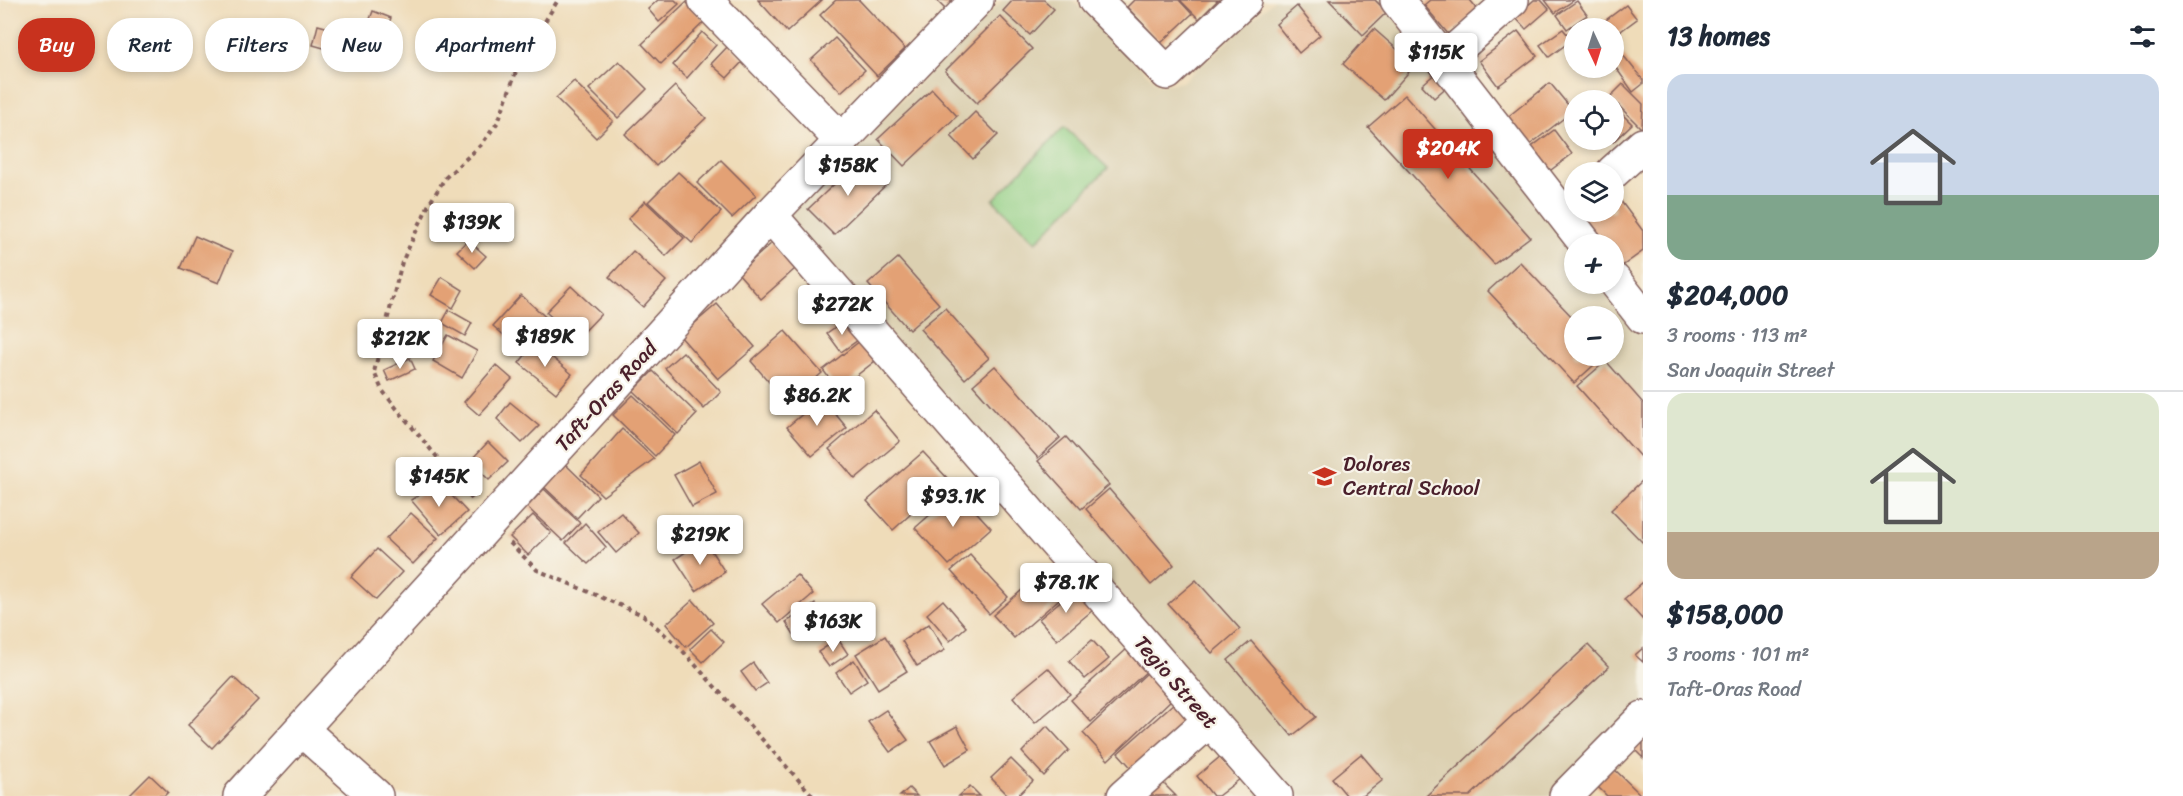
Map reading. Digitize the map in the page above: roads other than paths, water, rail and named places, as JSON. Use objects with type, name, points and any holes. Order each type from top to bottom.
[{"type":"street","points":[[705,0],[840,139]]},
{"type":"street","name":"Taft-Oras Road","points":[[240,796],[770,214],[840,139],[977,0]]},
{"type":"street","points":[[1095,0],[1167,72],[1245,0]]},
{"type":"street","points":[[1397,0],[1564,205]]},
{"type":"street","points":[[1444,60],[1512,0]]},
{"type":"street","points":[[1624,162],[1643,145]]},
{"type":"street","name":"Tegio Street","points":[[770,214],[1276,796]]},
{"type":"street","points":[[1624,293],[1643,317]]},
{"type":"street","points":[[1566,796],[1643,718]]},
{"type":"street","points":[[1124,796],[1209,721]]},
{"type":"street","points":[[302,730],[376,796]]},
{"type":"place","name":"Dolores Central School","points":[[1325,476]]}]
